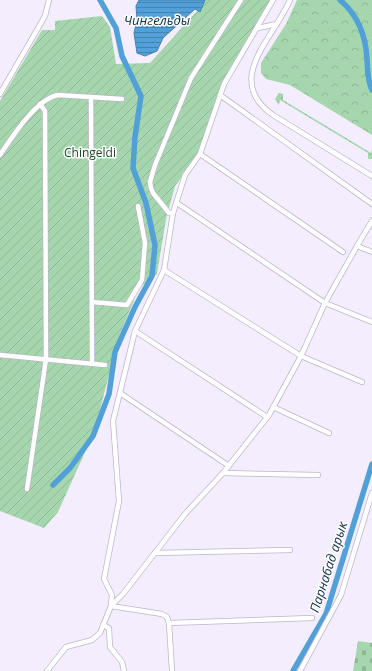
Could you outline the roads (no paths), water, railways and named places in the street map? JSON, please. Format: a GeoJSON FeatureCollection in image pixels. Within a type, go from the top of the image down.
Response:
{"type":"FeatureCollection","features":[{"type":"Feature","properties":{"kind":"street"},"geometry":{"type":"LineString","coordinates":[[0,94],[45,16],[49,0]]}},
{"type":"Feature","properties":{"kind":"street"},"geometry":{"type":"LineString","coordinates":[[173,213],[169,213],[153,193],[150,182],[154,165],[191,78],[241,0]]}},
{"type":"Feature","properties":{"kind":"street"},"geometry":{"type":"LineString","coordinates":[[47,671],[66,647],[96,637],[103,625],[110,606],[112,592],[104,579],[119,501],[112,421],[135,331],[164,270],[173,213],[186,175],[200,154],[224,84],[274,0]]}},
{"type":"Feature","properties":{"kind":"street"},"geometry":{"type":"LineString","coordinates":[[290,0],[254,62],[251,75],[254,96],[265,110],[372,176]]}},
{"type":"Feature","properties":{"kind":"street"},"geometry":{"type":"LineString","coordinates":[[258,28],[277,24]]}},
{"type":"Feature","properties":{"kind":"street"},"geometry":{"type":"LineString","coordinates":[[0,155],[14,134],[40,104],[50,97],[58,95],[122,99]]}},
{"type":"Feature","properties":{"kind":"street"},"geometry":{"type":"LineString","coordinates":[[220,95],[372,204]]}},
{"type":"Feature","properties":{"kind":"street"},"geometry":{"type":"LineString","coordinates":[[91,97],[92,364]]}},
{"type":"Feature","properties":{"kind":"street"},"geometry":{"type":"LineString","coordinates":[[27,489],[46,359],[45,111],[40,104]]}},
{"type":"Feature","properties":{"kind":"street"},"geometry":{"type":"LineString","coordinates":[[91,152],[115,152]]}},
{"type":"Feature","properties":{"kind":"street"},"geometry":{"type":"LineString","coordinates":[[200,154],[343,252]]}},
{"type":"Feature","properties":{"kind":"street"},"geometry":{"type":"LineString","coordinates":[[177,203],[325,303],[372,322]]}},
{"type":"Feature","properties":{"kind":"street"},"geometry":{"type":"LineString","coordinates":[[92,302],[128,305],[142,280],[144,243],[138,206]]}},
{"type":"Feature","properties":{"kind":"street"},"geometry":{"type":"LineString","coordinates":[[110,606],[124,594],[185,514],[229,466],[267,417],[301,356],[325,303],[372,221]]}},
{"type":"Feature","properties":{"kind":"street"},"geometry":{"type":"LineString","coordinates":[[357,246],[372,252]]}},
{"type":"Feature","properties":{"kind":"street"},"geometry":{"type":"LineString","coordinates":[[164,270],[301,356],[362,382]]}},
{"type":"Feature","properties":{"kind":"street"},"geometry":{"type":"LineString","coordinates":[[135,331],[267,417]]}},
{"type":"Feature","properties":{"kind":"street"},"geometry":{"type":"LineString","coordinates":[[0,354],[105,365]]}},
{"type":"Feature","properties":{"kind":"street"},"geometry":{"type":"LineString","coordinates":[[120,393],[229,466]]}},
{"type":"Feature","properties":{"kind":"street"},"geometry":{"type":"LineString","coordinates":[[273,407],[329,433]]}},
{"type":"Feature","properties":{"kind":"street"},"geometry":{"type":"LineString","coordinates":[[223,473],[318,475]]}},
{"type":"Feature","properties":{"kind":"street"},"geometry":{"type":"LineString","coordinates":[[300,671],[341,596],[372,493]]}},
{"type":"Feature","properties":{"kind":"street"},"geometry":{"type":"LineString","coordinates":[[155,553],[290,550]]}},
{"type":"Feature","properties":{"kind":"street"},"geometry":{"type":"LineString","coordinates":[[110,606],[162,614],[167,617],[169,623],[172,671]]}},
{"type":"Feature","properties":{"kind":"street"},"geometry":{"type":"LineString","coordinates":[[169,623],[312,618]]}},
{"type":"Feature","properties":{"kind":"street"},"geometry":{"type":"LineString","coordinates":[[103,625],[109,628],[110,647],[122,662],[124,671]]}},
{"type":"Feature","properties":{"kind":"water","name":"Чингельды"},"geometry":{"type":"Polygon","coordinates":[[[139,0],[205,0],[200,12],[195,9],[163,38],[157,51],[145,56],[137,53],[134,33],[137,20],[136,6],[139,0]]]}},
{"type":"Feature","properties":{"kind":"waterway"},"geometry":{"type":"LineString","coordinates":[[53,485],[70,468],[93,436],[109,394],[115,352],[135,307],[152,276],[155,245],[146,203],[133,168],[135,137],[141,96],[122,56],[116,28],[100,0]]}},
{"type":"Feature","properties":{"kind":"waterway","name":"Парнабад арык"},"geometry":{"type":"LineString","coordinates":[[340,0],[347,6],[357,20],[363,35],[368,79],[372,90]]}},
{"type":"Feature","properties":{"kind":"waterway","name":"Парнабад арык"},"geometry":{"type":"LineString","coordinates":[[293,671],[326,614],[372,464]]}},
{"type":"Feature","properties":{"kind":"park label","name":"Chingeldi"},"geometry":{"type":"Point","coordinates":[90,153]}}]}
